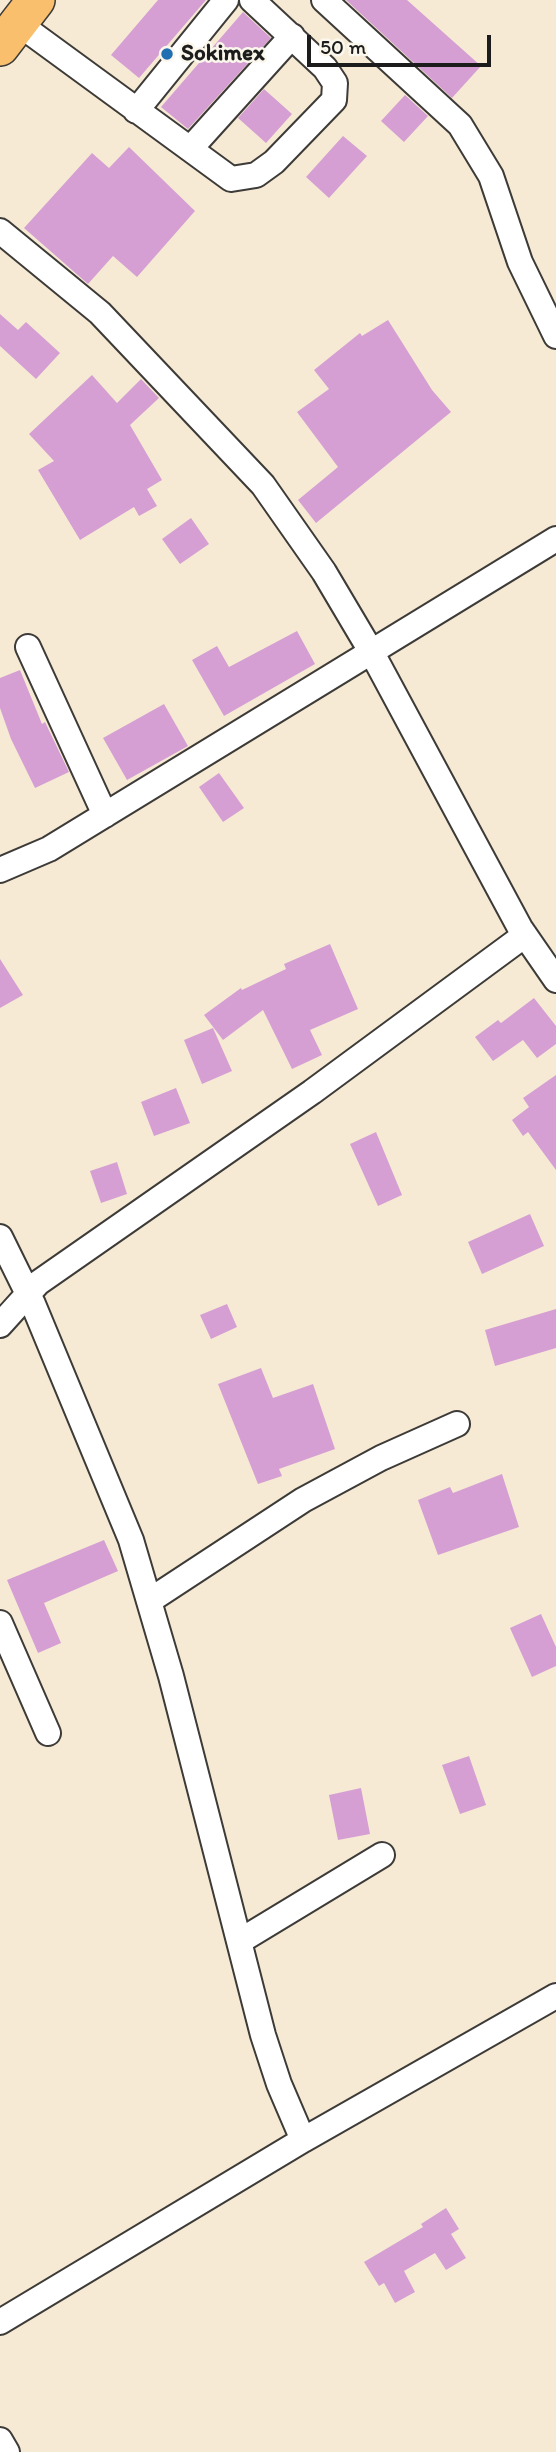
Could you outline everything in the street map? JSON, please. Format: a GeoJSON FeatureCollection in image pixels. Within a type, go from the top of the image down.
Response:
{"type":"FeatureCollection","features":[{"type":"Feature","properties":{"kind":"street"},"geometry":{"type":"LineString","coordinates":[[136,111],[226,0]]}},
{"type":"Feature","properties":{"kind":"street"},"geometry":{"type":"LineString","coordinates":[[18,24],[231,179],[256,175],[275,162],[334,100],[335,83],[330,75],[253,0]]}},
{"type":"Feature","properties":{"kind":"street"},"geometry":{"type":"LineString","coordinates":[[324,0],[460,125],[491,176],[520,262],[556,337]]}},
{"type":"Feature","properties":{"kind":"street"},"geometry":{"type":"LineString","coordinates":[[190,149],[292,36]]}},
{"type":"Feature","properties":{"kind":"street"},"geometry":{"type":"LineString","coordinates":[[0,231],[100,313],[263,485],[324,572],[372,653],[525,935],[556,980]]}},
{"type":"Feature","properties":{"kind":"street"},"geometry":{"type":"LineString","coordinates":[[0,870],[49,849],[556,539]]}},
{"type":"Feature","properties":{"kind":"street"},"geometry":{"type":"LineString","coordinates":[[28,647],[105,815]]}},
{"type":"Feature","properties":{"kind":"street"},"geometry":{"type":"LineString","coordinates":[[0,1325],[38,1283],[312,1092],[525,935]]}},
{"type":"Feature","properties":{"kind":"street"},"geometry":{"type":"LineString","coordinates":[[0,1237],[28,1294],[131,1540],[279,2084],[303,2140]]}},
{"type":"Feature","properties":{"kind":"street"},"geometry":{"type":"LineString","coordinates":[[149,1601],[303,1500],[381,1458],[457,1424]]}},
{"type":"Feature","properties":{"kind":"street"},"geometry":{"type":"LineString","coordinates":[[0,1623],[48,1733]]}},
{"type":"Feature","properties":{"kind":"street"},"geometry":{"type":"LineString","coordinates":[[240,1941],[382,1855]]}},
{"type":"Feature","properties":{"kind":"street"},"geometry":{"type":"LineString","coordinates":[[0,2322],[303,2140],[556,1996]]}},
{"type":"Feature","properties":{"kind":"street"},"geometry":{"type":"LineString","coordinates":[[0,2440],[7,2452]]}},
{"type":"Feature","properties":{"kind":"building"},"geometry":{"type":"Polygon","coordinates":[[[158,0],[206,0],[139,78],[111,55],[158,0]]]}},
{"type":"Feature","properties":{"kind":"building"},"geometry":{"type":"Polygon","coordinates":[[[346,0],[407,0],[481,66],[452,98],[346,0]]]}},
{"type":"Feature","properties":{"kind":"building"},"geometry":{"type":"Polygon","coordinates":[[[243,12],[271,38],[188,129],[161,107],[243,12]]]}},
{"type":"Feature","properties":{"kind":"building"},"geometry":{"type":"Polygon","coordinates":[[[264,89],[292,114],[266,143],[238,118],[264,89]]]}},
{"type":"Feature","properties":{"kind":"building"},"geometry":{"type":"Polygon","coordinates":[[[405,95],[428,116],[404,142],[381,121],[405,95]]]}},
{"type":"Feature","properties":{"kind":"building"},"geometry":{"type":"Polygon","coordinates":[[[343,136],[367,156],[329,198],[306,177],[343,136]]]}},
{"type":"Feature","properties":{"kind":"building"},"geometry":{"type":"Polygon","coordinates":[[[129,147],[195,211],[137,277],[113,256],[88,284],[24,228],[92,153],[109,168],[129,147]]]}},
{"type":"Feature","properties":{"kind":"building"},"geometry":{"type":"Polygon","coordinates":[[[0,314],[18,330],[26,322],[60,353],[36,379],[0,346],[0,314]]]}},
{"type":"Feature","properties":{"kind":"building"},"geometry":{"type":"Polygon","coordinates":[[[388,320],[432,390],[451,412],[316,523],[298,500],[338,467],[297,412],[329,389],[314,370],[360,333],[362,336],[388,320]]]}},
{"type":"Feature","properties":{"kind":"building"},"geometry":{"type":"Polygon","coordinates":[[[92,375],[117,403],[141,379],[159,398],[130,425],[162,480],[147,489],[157,506],[139,516],[134,507],[80,540],[38,470],[54,461],[29,434],[92,375]]]}},
{"type":"Feature","properties":{"kind":"building"},"geometry":{"type":"Polygon","coordinates":[[[191,518],[209,544],[180,564],[162,539],[191,518]]]}},
{"type":"Feature","properties":{"kind":"building"},"geometry":{"type":"Polygon","coordinates":[[[297,631],[315,664],[224,716],[192,660],[217,646],[229,667],[297,631]]]}},
{"type":"Feature","properties":{"kind":"building"},"geometry":{"type":"Polygon","coordinates":[[[20,670],[42,724],[45,722],[69,772],[35,788],[11,739],[0,708],[0,678],[20,670]]]}},
{"type":"Feature","properties":{"kind":"building"},"geometry":{"type":"Polygon","coordinates":[[[164,704],[188,746],[127,780],[103,738],[164,704]]]}},
{"type":"Feature","properties":{"kind":"building"},"geometry":{"type":"Polygon","coordinates":[[[219,773],[244,808],[223,822],[199,787],[219,773]]]}},
{"type":"Feature","properties":{"kind":"building"},"geometry":{"type":"Polygon","coordinates":[[[330,944],[358,1009],[310,1030],[322,1055],[292,1069],[263,1010],[223,1040],[204,1015],[241,988],[242,990],[286,969],[284,964],[330,944]]]}},
{"type":"Feature","properties":{"kind":"building"},"geometry":{"type":"Polygon","coordinates":[[[0,959],[23,995],[0,1008],[0,959]]]}},
{"type":"Feature","properties":{"kind":"building"},"geometry":{"type":"Polygon","coordinates":[[[534,998],[556,1026],[556,1044],[537,1058],[523,1040],[493,1061],[475,1037],[498,1020],[501,1023],[534,998]]]}},
{"type":"Feature","properties":{"kind":"building"},"geometry":{"type":"Polygon","coordinates":[[[213,1028],[232,1071],[202,1084],[184,1040],[213,1028]]]}},
{"type":"Feature","properties":{"kind":"building"},"geometry":{"type":"Polygon","coordinates":[[[556,1075],[556,1170],[528,1132],[523,1136],[512,1120],[529,1107],[523,1098],[556,1075]]]}},
{"type":"Feature","properties":{"kind":"building"},"geometry":{"type":"Polygon","coordinates":[[[176,1088],[190,1123],[154,1136],[141,1102],[176,1088]]]}},
{"type":"Feature","properties":{"kind":"building"},"geometry":{"type":"Polygon","coordinates":[[[376,1132],[402,1195],[378,1206],[350,1144],[376,1132]]]}},
{"type":"Feature","properties":{"kind":"building"},"geometry":{"type":"Polygon","coordinates":[[[117,1162],[127,1194],[101,1203],[90,1171],[117,1162]]]}},
{"type":"Feature","properties":{"kind":"building"},"geometry":{"type":"Polygon","coordinates":[[[530,1214],[544,1246],[482,1274],[468,1242],[530,1214]]]}},
{"type":"Feature","properties":{"kind":"building"},"geometry":{"type":"Polygon","coordinates":[[[227,1304],[237,1327],[211,1339],[200,1315],[227,1304]]]}},
{"type":"Feature","properties":{"kind":"building"},"geometry":{"type":"Polygon","coordinates":[[[556,1309],[556,1348],[495,1366],[485,1330],[556,1309]]]}},
{"type":"Feature","properties":{"kind":"building"},"geometry":{"type":"Polygon","coordinates":[[[261,1368],[273,1398],[313,1384],[335,1449],[279,1469],[282,1476],[258,1484],[218,1384],[261,1368]]]}},
{"type":"Feature","properties":{"kind":"building"},"geometry":{"type":"Polygon","coordinates":[[[502,1474],[519,1527],[438,1555],[418,1500],[450,1487],[453,1493],[502,1474]]]}},
{"type":"Feature","properties":{"kind":"building"},"geometry":{"type":"Polygon","coordinates":[[[104,1540],[118,1571],[44,1603],[61,1643],[38,1653],[7,1580],[104,1540]]]}},
{"type":"Feature","properties":{"kind":"building"},"geometry":{"type":"Polygon","coordinates":[[[541,1614],[556,1647],[556,1666],[532,1677],[510,1628],[541,1614]]]}},
{"type":"Feature","properties":{"kind":"building"},"geometry":{"type":"Polygon","coordinates":[[[469,1756],[486,1805],[460,1814],[442,1765],[469,1756]]]}},
{"type":"Feature","properties":{"kind":"building"},"geometry":{"type":"Polygon","coordinates":[[[361,1788],[370,1834],[338,1840],[329,1795],[361,1788]]]}},
{"type":"Feature","properties":{"kind":"building"},"geometry":{"type":"Polygon","coordinates":[[[446,2208],[459,2229],[451,2234],[466,2258],[446,2270],[435,2253],[404,2271],[415,2292],[395,2303],[384,2283],[379,2286],[364,2262],[423,2227],[421,2224],[446,2208]]]}},
{"type":"Feature","properties":{"kind":"place","name":"Sokimex"},"geometry":{"type":"Point","coordinates":[167,54]}}]}
